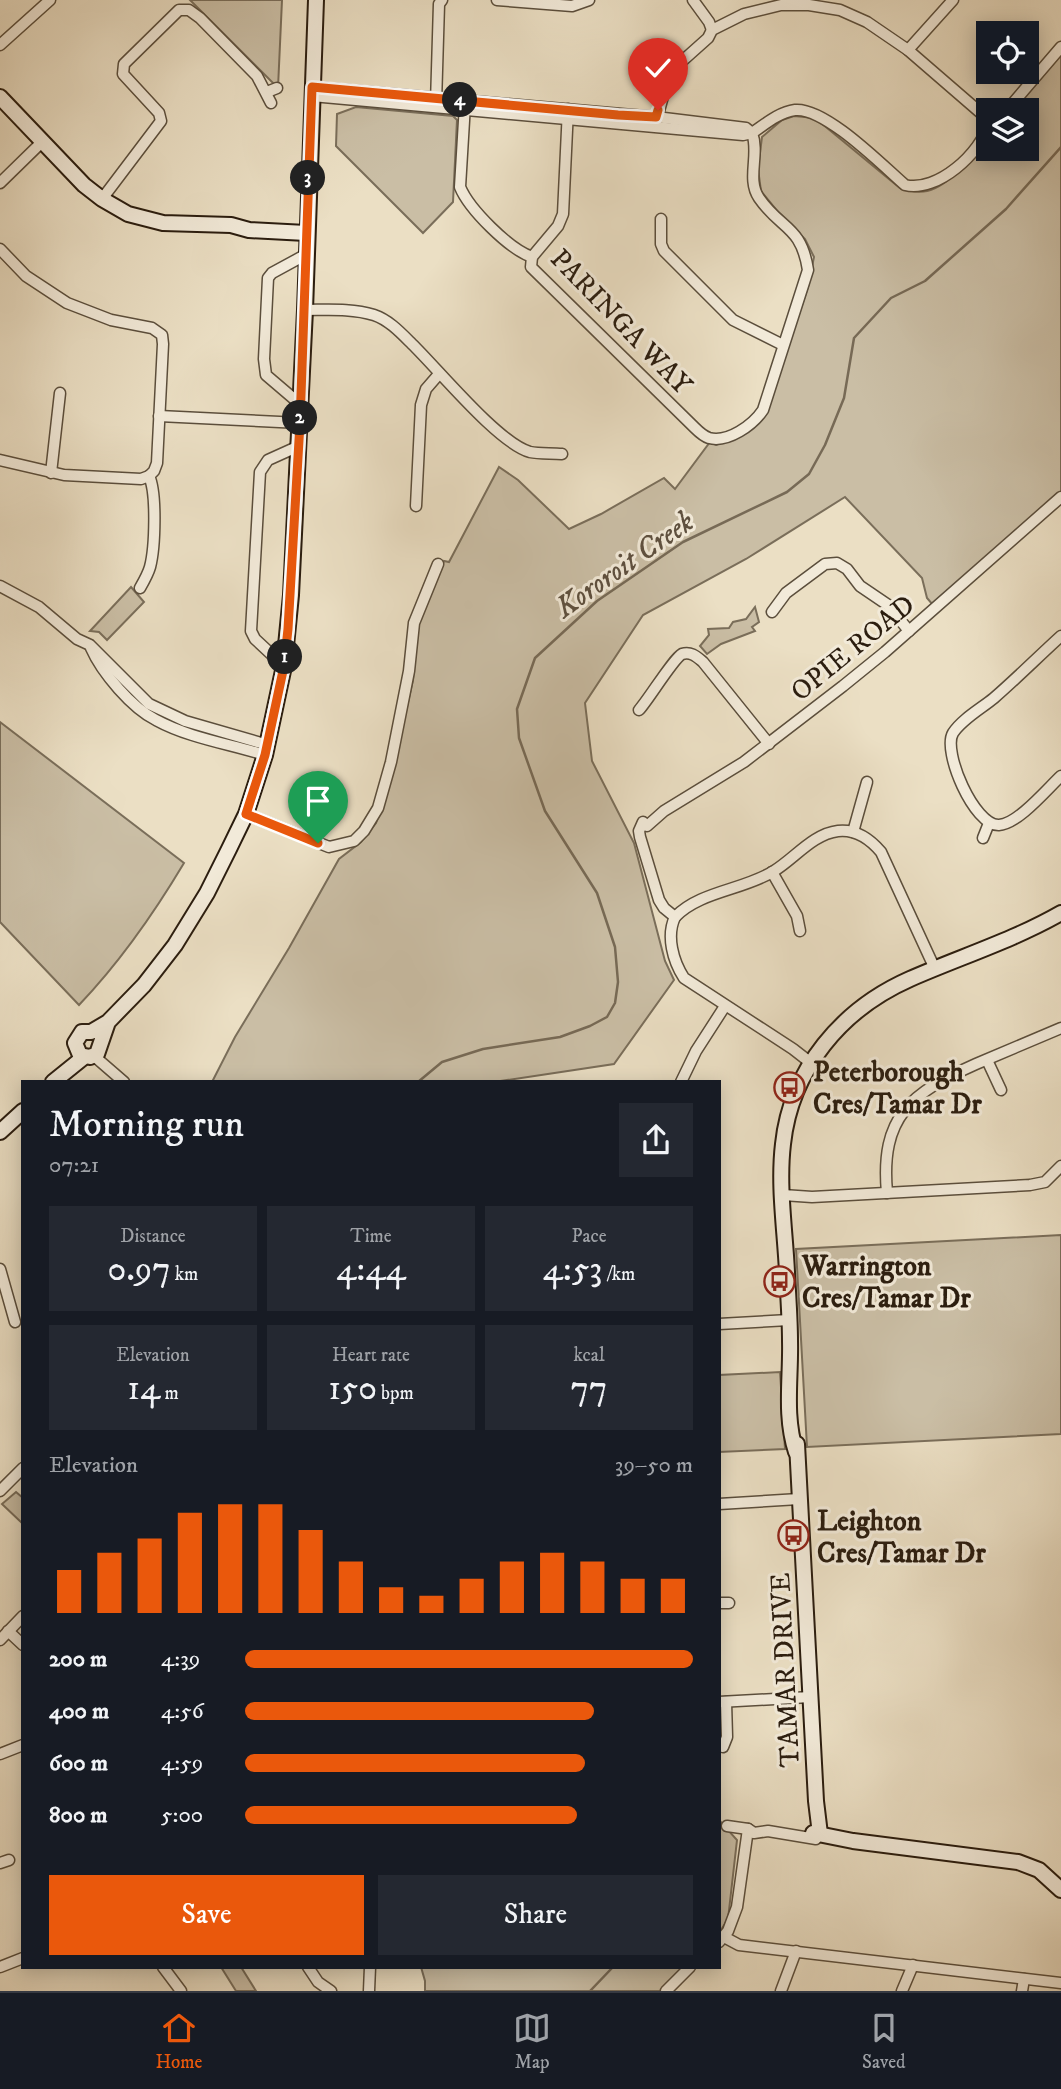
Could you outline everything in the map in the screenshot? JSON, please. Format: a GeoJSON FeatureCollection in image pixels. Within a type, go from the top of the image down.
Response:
{"type":"FeatureCollection","features":[{"type":"Feature","properties":{"kind":"street"},"geometry":{"type":"LineString","coordinates":[[0,45],[50,0]]}},
{"type":"Feature","properties":{"kind":"street"},"geometry":{"type":"LineString","coordinates":[[55,1080],[91,1047],[174,945],[207,893],[246,814],[267,750],[284,666],[299,446],[316,0]]}},
{"type":"Feature","properties":{"kind":"street"},"geometry":{"type":"LineString","coordinates":[[436,103],[439,4],[442,0]]}},
{"type":"Feature","properties":{"kind":"street"},"geometry":{"type":"LineString","coordinates":[[497,0],[572,6],[589,0]]}},
{"type":"Feature","properties":{"kind":"street"},"geometry":{"type":"LineString","coordinates":[[693,0],[712,30]]}},
{"type":"Feature","properties":{"kind":"street"},"geometry":{"type":"LineString","coordinates":[[908,50],[953,0]]}},
{"type":"Feature","properties":{"kind":"street"},"geometry":{"type":"LineString","coordinates":[[656,122],[665,89],[680,63],[708,38],[712,30],[744,13],[781,5],[809,5],[840,10],[867,22],[908,50],[976,109]]}},
{"type":"Feature","properties":{"kind":"street"},"geometry":{"type":"LineString","coordinates":[[102,200],[161,121],[159,113],[124,76],[124,64],[178,10],[189,10],[200,18],[272,90],[271,103]]}},
{"type":"Feature","properties":{"kind":"street"},"geometry":{"type":"LineString","coordinates":[[1017,98],[1061,47]]}},
{"type":"Feature","properties":{"kind":"street"},"geometry":{"type":"LineString","coordinates":[[312,91],[568,115],[746,128],[752,133],[755,152],[754,187],[760,198],[799,238],[805,252],[808,270],[783,345],[733,320],[664,251],[661,244],[662,219]]}},
{"type":"Feature","properties":{"kind":"street"},"geometry":{"type":"LineString","coordinates":[[1,100],[84,185],[102,200],[128,214],[147,220],[231,225],[250,230],[306,228]]}},
{"type":"Feature","properties":{"kind":"street"},"geometry":{"type":"LineString","coordinates":[[464,105],[460,187],[466,200],[509,243],[531,257]]}},
{"type":"Feature","properties":{"kind":"street"},"geometry":{"type":"LineString","coordinates":[[752,133],[782,113],[809,111],[826,118],[905,185],[914,187],[924,187],[961,165],[976,147]]}},
{"type":"Feature","properties":{"kind":"street","name":"PARINGA WAY"},"geometry":{"type":"LineString","coordinates":[[568,115],[563,214],[558,226],[531,257],[531,267],[706,438],[718,439],[745,428],[756,420],[763,410],[783,345]]}},
{"type":"Feature","properties":{"kind":"street"},"geometry":{"type":"LineString","coordinates":[[0,183],[42,142]]}},
{"type":"Feature","properties":{"kind":"street"},"geometry":{"type":"LineString","coordinates":[[0,249],[26,276],[67,303],[111,320],[148,327],[159,332],[163,344],[156,465],[149,476],[137,479],[51,473],[0,460]]}},
{"type":"Feature","properties":{"kind":"street"},"geometry":{"type":"LineString","coordinates":[[300,404],[266,375],[264,359],[268,278],[272,273],[305,255]]}},
{"type":"Feature","properties":{"kind":"street"},"geometry":{"type":"LineString","coordinates":[[305,310],[345,311],[374,315],[384,320],[517,446],[530,452],[562,454]]}},
{"type":"Feature","properties":{"kind":"street"},"geometry":{"type":"LineString","coordinates":[[416,506],[421,405],[426,390],[439,374]]}},
{"type":"Feature","properties":{"kind":"street"},"geometry":{"type":"LineString","coordinates":[[51,473],[60,393]]}},
{"type":"Feature","properties":{"kind":"street"},"geometry":{"type":"LineString","coordinates":[[159,416],[300,423]]}},
{"type":"Feature","properties":{"kind":"street"},"geometry":{"type":"LineString","coordinates":[[284,666],[258,642],[252,632],[260,472],[268,460],[299,446]]}},
{"type":"Feature","properties":{"kind":"street"},"geometry":{"type":"LineString","coordinates":[[141,588],[152,559],[155,492],[149,476]]}},
{"type":"Feature","properties":{"kind":"street","name":"OPIE ROAD"},"geometry":{"type":"LineString","coordinates":[[676,917],[661,905],[648,857],[645,824],[721,778],[769,744],[909,631],[1060,499]]}},
{"type":"Feature","properties":{"kind":"street"},"geometry":{"type":"LineString","coordinates":[[772,612],[786,593],[825,564],[838,563],[847,569],[860,586],[888,605],[909,631]]}},
{"type":"Feature","properties":{"kind":"street"},"geometry":{"type":"LineString","coordinates":[[246,814],[333,848],[354,841],[364,831],[378,808],[391,762],[409,671],[414,623],[438,564]]}},
{"type":"Feature","properties":{"kind":"street"},"geometry":{"type":"LineString","coordinates":[[0,586],[40,607],[77,639],[90,645],[105,673],[155,720],[183,730],[267,750]]}},
{"type":"Feature","properties":{"kind":"street"},"geometry":{"type":"LineString","coordinates":[[1061,636],[997,696],[956,729],[951,738],[952,757],[974,808],[980,817],[989,823],[998,825],[1011,821],[1061,776]]}},
{"type":"Feature","properties":{"kind":"street"},"geometry":{"type":"LineString","coordinates":[[639,710],[674,662],[683,654],[691,654],[703,662],[769,744]]}},
{"type":"Feature","properties":{"kind":"street"},"geometry":{"type":"LineString","coordinates":[[853,832],[867,782]]}},
{"type":"Feature","properties":{"kind":"street"},"geometry":{"type":"LineString","coordinates":[[983,838],[989,823]]}},
{"type":"Feature","properties":{"kind":"street"},"geometry":{"type":"LineString","coordinates":[[812,1061],[690,983],[680,972],[671,940],[671,928],[676,917],[692,904],[772,872],[821,836],[837,831],[853,832],[870,840],[881,852],[932,970]]}},
{"type":"Feature","properties":{"kind":"street"},"geometry":{"type":"LineString","coordinates":[[772,872],[797,916],[800,930]]}},
{"type":"Feature","properties":{"kind":"street","name":"TAMAR DRIVE"},"geometry":{"type":"LineString","coordinates":[[816,1835],[796,1424],[791,1394],[782,1162],[784,1133],[795,1096],[812,1061],[831,1035],[861,1008],[883,993],[1061,913]]}},
{"type":"Feature","properties":{"kind":"street"},"geometry":{"type":"LineString","coordinates":[[682,1080],[696,1051],[725,1006]]}},
{"type":"Feature","properties":{"kind":"street"},"geometry":{"type":"LineString","coordinates":[[887,1193],[888,1145],[901,1115],[910,1103],[930,1086],[1061,1028]]}},
{"type":"Feature","properties":{"kind":"street"},"geometry":{"type":"LineString","coordinates":[[91,1047],[122,1080]]}},
{"type":"Feature","properties":{"kind":"street"},"geometry":{"type":"LineString","coordinates":[[987,1060],[1001,1090]]}},
{"type":"Feature","properties":{"kind":"street"},"geometry":{"type":"LineString","coordinates":[[0,1132],[21,1117]]}},
{"type":"Feature","properties":{"kind":"street"},"geometry":{"type":"LineString","coordinates":[[783,1199],[1039,1184],[1051,1178],[1061,1166]]}},
{"type":"Feature","properties":{"kind":"street"},"geometry":{"type":"LineString","coordinates":[[0,1269],[15,1322]]}},
{"type":"Feature","properties":{"kind":"street"},"geometry":{"type":"LineString","coordinates":[[721,1324],[789,1320]]}},
{"type":"Feature","properties":{"kind":"street"},"geometry":{"type":"LineString","coordinates":[[0,1491],[21,1470]]}},
{"type":"Feature","properties":{"kind":"street"},"geometry":{"type":"LineString","coordinates":[[721,1504],[799,1499]]}},
{"type":"Feature","properties":{"kind":"street"},"geometry":{"type":"LineString","coordinates":[[0,1640],[21,1618]]}},
{"type":"Feature","properties":{"kind":"street"},"geometry":{"type":"LineString","coordinates":[[8,1631],[21,1643]]}},
{"type":"Feature","properties":{"kind":"street"},"geometry":{"type":"LineString","coordinates":[[723,1747],[727,1737],[723,1702],[810,1697]]}},
{"type":"Feature","properties":{"kind":"street"},"geometry":{"type":"LineString","coordinates":[[0,1754],[21,1746]]}},
{"type":"Feature","properties":{"kind":"street"},"geometry":{"type":"LineString","coordinates":[[727,1826],[746,1829],[755,1826],[768,1831],[816,1835],[1026,1864],[1039,1870],[1061,1890]]}},
{"type":"Feature","properties":{"kind":"street"},"geometry":{"type":"LineString","coordinates":[[746,1829],[737,1907],[724,1937],[744,1944],[1061,1983]]}},
{"type":"Feature","properties":{"kind":"street"},"geometry":{"type":"LineString","coordinates":[[781,1991],[789,1970],[792,1950]]}},
{"type":"Feature","properties":{"kind":"street"},"geometry":{"type":"LineString","coordinates":[[0,1967],[21,1959]]}},
{"type":"Feature","properties":{"kind":"street"},"geometry":{"type":"LineString","coordinates":[[903,1988],[908,1964]]}},
{"type":"Feature","properties":{"kind":"street"},"geometry":{"type":"LineString","coordinates":[[164,1969],[181,1991]]}},
{"type":"Feature","properties":{"kind":"street"},"geometry":{"type":"LineString","coordinates":[[309,1969],[318,1982],[331,1991]]}},
{"type":"Feature","properties":{"kind":"street"},"geometry":{"type":"LineString","coordinates":[[369,1991],[370,1969]]}},
{"type":"Feature","properties":{"kind":"street"},"geometry":{"type":"LineString","coordinates":[[666,1991],[688,1969]]}},
{"type":"Feature","properties":{"kind":"street"},"geometry":{"type":"LineString","coordinates":[[1022,1991],[1024,1979]]}},
{"type":"Feature","properties":{"kind":"shaded area"},"geometry":{"type":"Polygon","coordinates":[[[190,0],[282,0],[278,88],[190,0]]]}},
{"type":"Feature","properties":{"kind":"shaded area"},"geometry":{"type":"Polygon","coordinates":[[[1061,54],[1061,493],[933,605],[927,598],[922,578],[845,497],[746,559],[643,615],[585,703],[592,761],[634,843],[665,961],[674,980],[614,1064],[507,1080],[213,1080],[235,1037],[339,859],[361,842],[376,823],[390,782],[413,680],[418,618],[444,561],[449,562],[499,467],[518,480],[569,529],[664,478],[675,489],[710,442],[716,445],[736,437],[749,430],[765,415],[808,287],[814,257],[805,239],[761,191],[758,169],[762,137],[782,120],[794,116],[815,118],[900,188],[920,192],[944,183],[976,151],[976,161],[1039,161],[1039,98],[1021,98],[1034,84],[1039,84],[1039,78],[1061,54]]]}},
{"type":"Feature","properties":{"kind":"shaded area"},"geometry":{"type":"Polygon","coordinates":[[[356,107],[453,116],[457,120],[453,202],[423,233],[336,146],[337,114],[356,107]]]}},
{"type":"Feature","properties":{"kind":"shaded area"},"geometry":{"type":"Polygon","coordinates":[[[131,587],[144,602],[107,640],[99,632],[90,631],[131,587]]]}},
{"type":"Feature","properties":{"kind":"shaded area"},"geometry":{"type":"Polygon","coordinates":[[[755,607],[759,622],[752,627],[755,631],[721,644],[707,654],[700,646],[709,635],[708,629],[729,628],[733,622],[746,619],[755,607]]]}},
{"type":"Feature","properties":{"kind":"shaded area"},"geometry":{"type":"Polygon","coordinates":[[[0,722],[184,863],[136,937],[79,1005],[0,922],[0,722]]]}},
{"type":"Feature","properties":{"kind":"shaded area"},"geometry":{"type":"Polygon","coordinates":[[[1061,1235],[1061,1434],[807,1447],[796,1249],[1061,1235]]]}},
{"type":"Feature","properties":{"kind":"shaded area"},"geometry":{"type":"Polygon","coordinates":[[[780,1372],[785,1449],[721,1452],[721,1375],[780,1372]]]}},
{"type":"Feature","properties":{"kind":"shaded area"},"geometry":{"type":"Polygon","coordinates":[[[16,1492],[21,1496],[21,1522],[2,1504],[16,1492]]]}},
{"type":"Feature","properties":{"kind":"shaded area"},"geometry":{"type":"Polygon","coordinates":[[[721,1822],[737,1840],[728,1919],[721,1930],[721,1822]]]}},
{"type":"Feature","properties":{"kind":"shaded area"},"geometry":{"type":"Polygon","coordinates":[[[222,1969],[242,1969],[256,1991],[236,1991],[222,1969]]]}},
{"type":"Feature","properties":{"kind":"shaded area"},"geometry":{"type":"Polygon","coordinates":[[[422,1969],[683,1969],[663,1991],[425,1991],[422,1969]]]}},
{"type":"Feature","properties":{"kind":"waterway","name":"Kororoit Creek"},"geometry":{"type":"LineString","coordinates":[[420,1080],[442,1062],[483,1049],[560,1037],[590,1026],[607,1017],[615,1003],[618,982],[615,947],[597,893],[545,811],[519,738],[517,709],[535,658],[597,601],[683,542],[787,492],[809,474],[825,445],[844,398],[854,338],[891,298],[925,281],[1006,209],[1061,147]]}},
{"type":"Feature","properties":{"kind":"waterway","name":"Kororoit Creek"},"geometry":{"type":"LineString","coordinates":[[590,1991],[611,1969]]}},
{"type":"Feature","properties":{"kind":"place","name":"Peterborough Cres/Tamar Dr"},"geometry":{"type":"Point","coordinates":[790,1087]}},
{"type":"Feature","properties":{"kind":"place","name":"Warrington Cres/Tamar Dr"},"geometry":{"type":"Point","coordinates":[779,1281]}},
{"type":"Feature","properties":{"kind":"place","name":"Leighton Cres/Tamar Dr"},"geometry":{"type":"Point","coordinates":[794,1536]}},
{"type":"Feature","properties":{"kind":"route"},"geometry":{"type":"LineString","coordinates":[[318,843],[246,814],[265,755],[284,666],[288,629],[300,423],[312,87],[618,115],[656,117],[658,110]]}}]}
